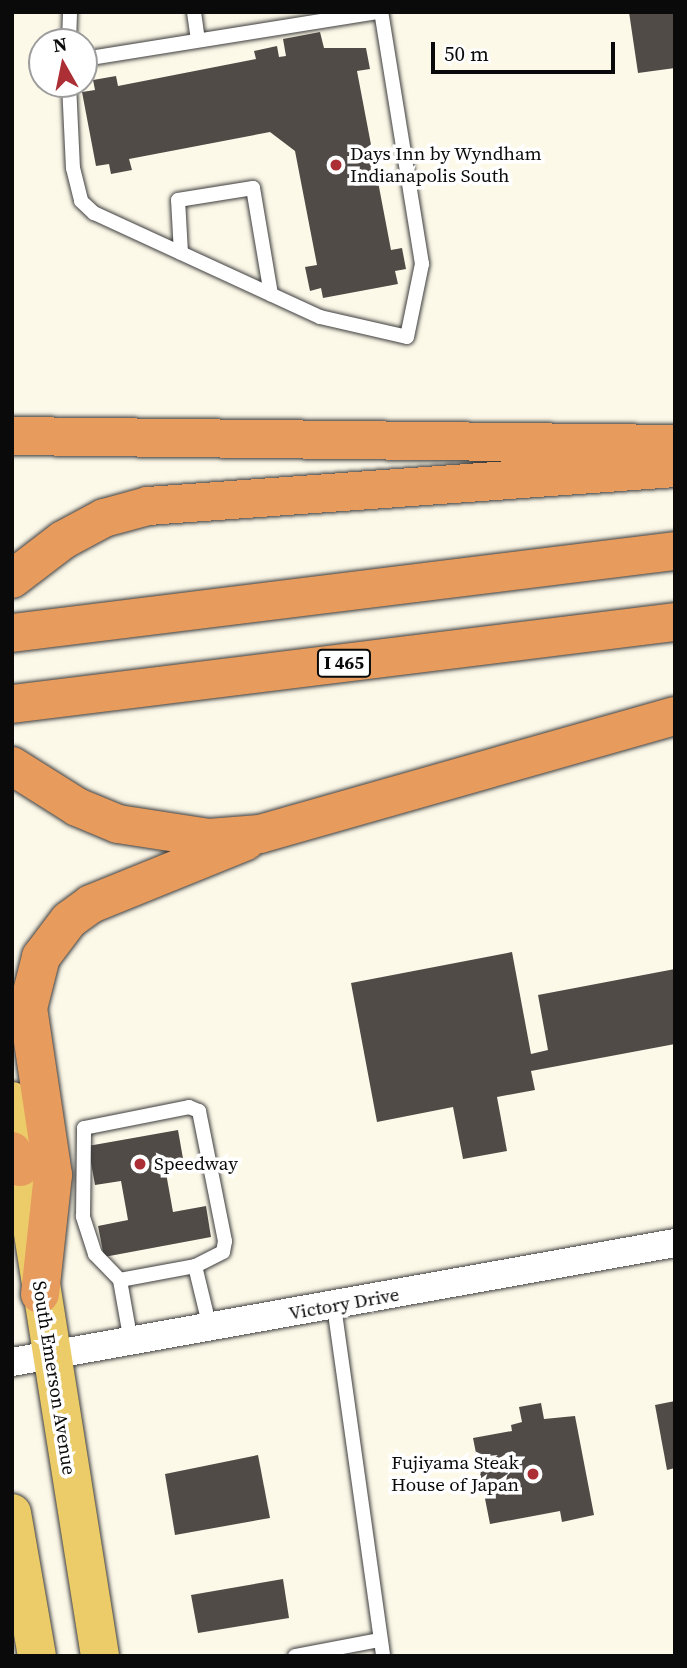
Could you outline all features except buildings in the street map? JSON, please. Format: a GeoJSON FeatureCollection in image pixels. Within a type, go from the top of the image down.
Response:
{"type":"FeatureCollection","features":[{"type":"Feature","properties":{"kind":"highway"},"geometry":{"type":"LineString","coordinates":[[12,436],[675,444]]}},
{"type":"Feature","properties":{"kind":"highway"},"geometry":{"type":"LineString","coordinates":[[25,568],[104,518],[200,498],[675,468]]}},
{"type":"Feature","properties":{"kind":"highway"},"geometry":{"type":"LineString","coordinates":[[12,633],[675,551]]}},
{"type":"Feature","properties":{"kind":"highway","name":"I 465"},"geometry":{"type":"LineString","coordinates":[[12,704],[675,622]]}},
{"type":"Feature","properties":{"kind":"highway"},"geometry":{"type":"LineString","coordinates":[[40,1294],[51,1189],[28,1008],[41,957],[69,920],[91,904],[260,834],[675,716]]}},
{"type":"Feature","properties":{"kind":"highway"},"geometry":{"type":"LineString","coordinates":[[16,769],[118,824],[209,838],[260,834]]}},
{"type":"Feature","properties":{"kind":"main road","name":"South Emerson Avenue"},"geometry":{"type":"LineString","coordinates":[[12,1101],[16,1159],[100,1656]]}},
{"type":"Feature","properties":{"kind":"main road"},"geometry":{"type":"LineString","coordinates":[[12,1513],[21,1618],[37,1656]]}},
{"type":"Feature","properties":{"kind":"street","name":"Victory Drive"},"geometry":{"type":"LineString","coordinates":[[12,1362],[675,1243]]}},
{"type":"Feature","properties":{"kind":"lane"},"geometry":{"type":"LineString","coordinates":[[194,12],[198,40]]}},
{"type":"Feature","properties":{"kind":"lane"},"geometry":{"type":"LineString","coordinates":[[70,98],[81,201],[181,253],[320,317],[407,337],[422,264],[379,12],[98,57]]}},
{"type":"Feature","properties":{"kind":"lane"},"geometry":{"type":"LineString","coordinates":[[181,253],[178,200],[253,188],[271,293]]}},
{"type":"Feature","properties":{"kind":"lane"},"geometry":{"type":"LineString","coordinates":[[120,1280],[195,1266],[223,1252],[225,1241],[206,1121],[190,1107],[84,1128],[83,1216],[95,1254],[120,1280],[131,1342]]}},
{"type":"Feature","properties":{"kind":"lane"},"geometry":{"type":"LineString","coordinates":[[16,1159],[83,1216]]}},
{"type":"Feature","properties":{"kind":"lane"},"geometry":{"type":"LineString","coordinates":[[195,1266],[211,1328]]}},
{"type":"Feature","properties":{"kind":"lane"},"geometry":{"type":"LineString","coordinates":[[334,1306],[383,1656]]}},
{"type":"Feature","properties":{"kind":"lane"},"geometry":{"type":"LineString","coordinates":[[295,1656],[380,1640]]}},
{"type":"Feature","properties":{"kind":"place","name":"Days Inn by Wyndham Indianapolis South"},"geometry":{"type":"Point","coordinates":[336,165]}},
{"type":"Feature","properties":{"kind":"place","name":"Speedway"},"geometry":{"type":"Point","coordinates":[140,1164]}},
{"type":"Feature","properties":{"kind":"place","name":"Fujiyama Steak House of Japan"},"geometry":{"type":"Point","coordinates":[533,1474]}}]}
